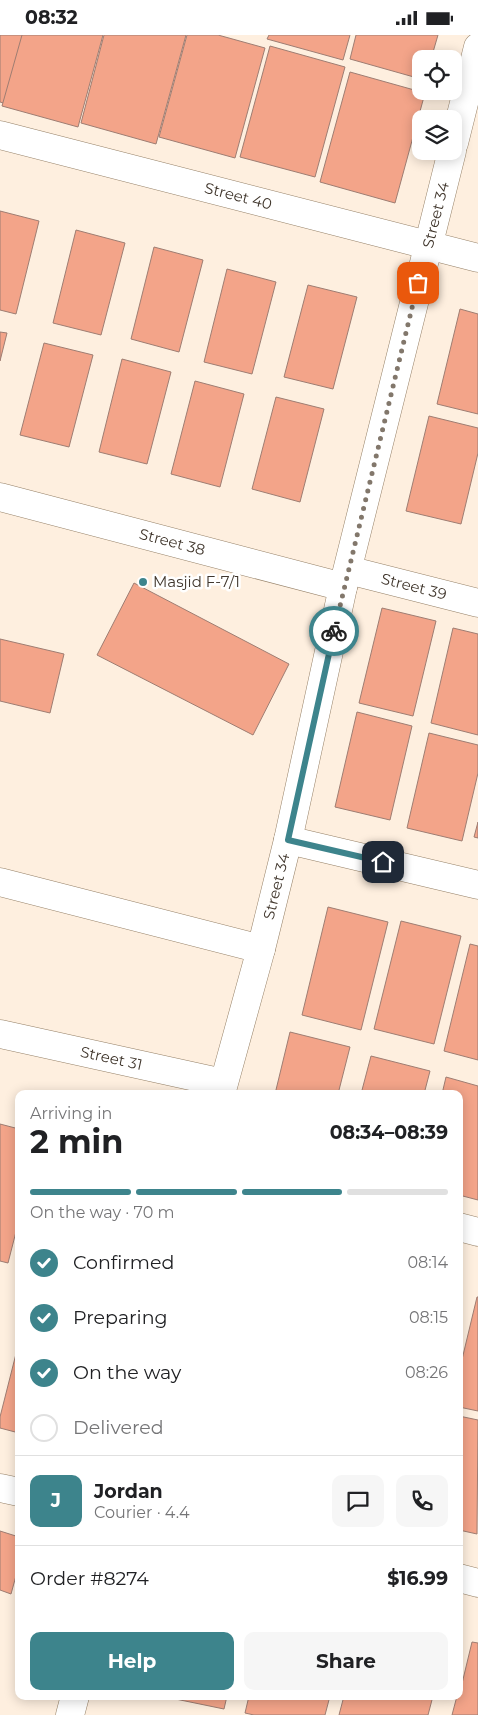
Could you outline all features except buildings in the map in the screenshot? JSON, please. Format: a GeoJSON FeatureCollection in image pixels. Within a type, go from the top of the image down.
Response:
{"type":"FeatureCollection","features":[{"type":"Feature","properties":{"kind":"street"},"geometry":{"type":"LineString","coordinates":[[462,111],[478,47]]}},
{"type":"Feature","properties":{"kind":"street","name":"Street 40"},"geometry":{"type":"LineString","coordinates":[[0,135],[478,258]]}},
{"type":"Feature","properties":{"kind":"street","name":"Street 34"},"geometry":{"type":"LineString","coordinates":[[222,1089],[261,949],[288,840],[345,579],[450,160]]}},
{"type":"Feature","properties":{"kind":"street","name":"Street 38"},"geometry":{"type":"LineString","coordinates":[[0,497],[345,579]]}},
{"type":"Feature","properties":{"kind":"street","name":"Street 39"},"geometry":{"type":"LineString","coordinates":[[345,579],[478,603]]}},
{"type":"Feature","properties":{"kind":"street"},"geometry":{"type":"LineString","coordinates":[[288,840],[478,885]]}},
{"type":"Feature","properties":{"kind":"street"},"geometry":{"type":"LineString","coordinates":[[0,882],[261,949]]}},
{"type":"Feature","properties":{"kind":"street","name":"Street 31"},"geometry":{"type":"LineString","coordinates":[[0,1034],[222,1089]]}},
{"type":"Feature","properties":{"kind":"street"},"geometry":{"type":"LineString","coordinates":[[463,1228],[478,1232]]}},
{"type":"Feature","properties":{"kind":"street"},"geometry":{"type":"LineString","coordinates":[[0,1488],[15,1491]]}},
{"type":"Feature","properties":{"kind":"street"},"geometry":{"type":"LineString","coordinates":[[463,1579],[478,1583]]}},
{"type":"Feature","properties":{"kind":"street"},"geometry":{"type":"LineString","coordinates":[[70,1715],[74,1700]]}},
{"type":"Feature","properties":{"kind":"way so far"},"geometry":{"type":"LineString","coordinates":[[334,631],[343,587],[418,283]]}},
{"type":"Feature","properties":{"kind":"place","name":"Masjid F-7/1"},"geometry":{"type":"Point","coordinates":[143,582]}},
{"type":"Feature","properties":{"kind":"route"},"geometry":{"type":"LineString","coordinates":[[334,631],[288,840],[383,862]]}}]}
